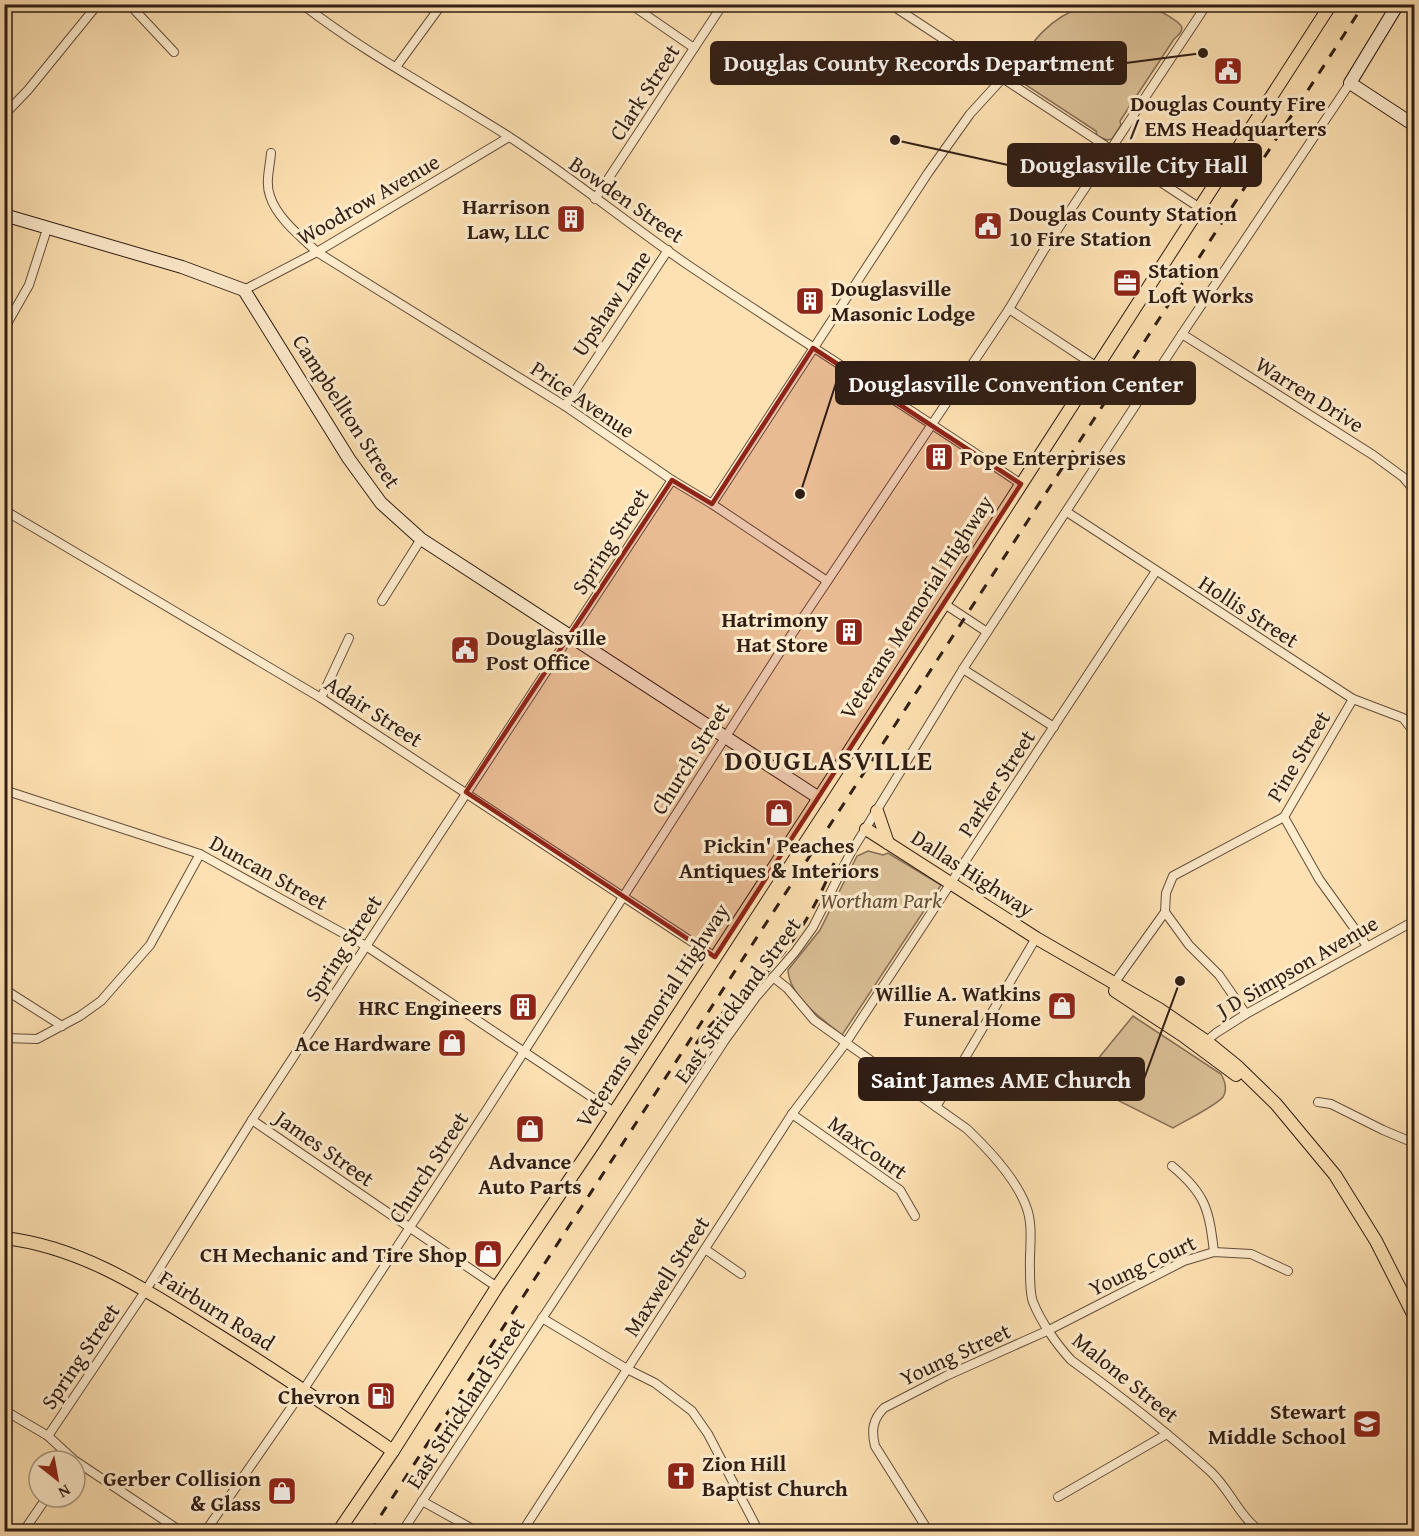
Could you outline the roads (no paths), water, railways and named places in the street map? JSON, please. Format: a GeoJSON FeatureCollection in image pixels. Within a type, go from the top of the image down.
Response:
{"type":"FeatureCollection","features":[{"type":"Feature","properties":{"kind":"main road","name":"Veterans Memorial Highway"},"geometry":{"type":"LineString","coordinates":[[338,1532],[819,798],[1331,4]]}},
{"type":"Feature","properties":{"kind":"main road"},"geometry":{"type":"LineString","coordinates":[[1398,4],[1350,84],[1414,125]]}},
{"type":"Feature","properties":{"kind":"main road"},"geometry":{"type":"LineString","coordinates":[[4,215],[182,267],[244,290]]}},
{"type":"Feature","properties":{"kind":"main road","name":"Campbellton Street"},"geometry":{"type":"LineString","coordinates":[[244,290],[349,459],[381,503],[421,539],[819,798]]}},
{"type":"Feature","properties":{"kind":"main road"},"geometry":{"type":"LineString","coordinates":[[877,811],[888,843]]}},
{"type":"Feature","properties":{"kind":"main road","name":"Dallas Highway"},"geometry":{"type":"LineString","coordinates":[[866,829],[1036,938],[1115,982],[1238,1067],[1262,1090],[1335,1175],[1376,1241],[1414,1316]]}},
{"type":"Feature","properties":{"kind":"main road","name":"Dallas Highway"},"geometry":{"type":"LineString","coordinates":[[1058,951],[1077,967],[1203,1044]]}},
{"type":"Feature","properties":{"kind":"main road","name":"Fairburn Road"},"geometry":{"type":"LineString","coordinates":[[4,1238],[35,1242],[77,1256],[146,1290],[304,1389],[393,1451]]}},
{"type":"Feature","properties":{"kind":"street"},"geometry":{"type":"LineString","coordinates":[[4,115],[28,90],[98,4]]}},
{"type":"Feature","properties":{"kind":"street"},"geometry":{"type":"LineString","coordinates":[[129,4],[174,52]]}},
{"type":"Feature","properties":{"kind":"street","name":"Bowden Street"},"geometry":{"type":"LineString","coordinates":[[302,4],[320,19],[509,137],[668,250],[1021,484]]}},
{"type":"Feature","properties":{"kind":"street"},"geometry":{"type":"LineString","coordinates":[[396,67],[442,4]]}},
{"type":"Feature","properties":{"kind":"street"},"geometry":{"type":"LineString","coordinates":[[630,4],[694,48]]}},
{"type":"Feature","properties":{"kind":"street","name":"Clark Street"},"geometry":{"type":"LineString","coordinates":[[595,199],[723,4]]}},
{"type":"Feature","properties":{"kind":"street"},"geometry":{"type":"LineString","coordinates":[[890,4],[1200,208]]}},
{"type":"Feature","properties":{"kind":"street","name":"Church Street"},"geometry":{"type":"LineString","coordinates":[[205,1532],[304,1389],[624,897],[725,736],[1009,309],[1044,250],[1207,4]]}},
{"type":"Feature","properties":{"kind":"street"},"geometry":{"type":"LineString","coordinates":[[712,504],[928,173],[970,114],[1002,79]]}},
{"type":"Feature","properties":{"kind":"street","name":"East Strickland Street"},"geometry":{"type":"LineString","coordinates":[[402,1532],[725,1040],[813,927],[850,854],[963,669],[1182,334],[1350,84]]}},
{"type":"Feature","properties":{"kind":"street","name":"Woodrow Avenue"},"geometry":{"type":"LineString","coordinates":[[244,290],[317,252],[509,137]]}},
{"type":"Feature","properties":{"kind":"street","name":"Price Avenue"},"geometry":{"type":"LineString","coordinates":[[271,153],[268,182],[270,196],[294,231],[317,252],[565,406],[672,480],[827,581]]}},
{"type":"Feature","properties":{"kind":"street"},"geometry":{"type":"LineString","coordinates":[[4,329],[29,285],[47,228]]}},
{"type":"Feature","properties":{"kind":"street","name":"Upshaw Lane"},"geometry":{"type":"LineString","coordinates":[[565,406],[668,250]]}},
{"type":"Feature","properties":{"kind":"street"},"geometry":{"type":"LineString","coordinates":[[1009,309],[1096,367]]}},
{"type":"Feature","properties":{"kind":"street","name":"Warren Drive"},"geometry":{"type":"LineString","coordinates":[[1182,334],[1373,455],[1403,477],[1414,490]]}},
{"type":"Feature","properties":{"kind":"street","name":"Spring Street"},"geometry":{"type":"LineString","coordinates":[[48,1436],[146,1290],[252,1120],[672,480]]}},
{"type":"Feature","properties":{"kind":"street","name":"Adair Street"},"geometry":{"type":"LineString","coordinates":[[4,510],[321,698],[715,957]]}},
{"type":"Feature","properties":{"kind":"street","name":"Hollis Street"},"geometry":{"type":"LineString","coordinates":[[1067,512],[1353,699],[1403,718],[1414,732]]}},
{"type":"Feature","properties":{"kind":"street"},"geometry":{"type":"LineString","coordinates":[[382,601],[421,539]]}},
{"type":"Feature","properties":{"kind":"street","name":"Parker Street"},"geometry":{"type":"LineString","coordinates":[[845,1044],[1156,571]]}},
{"type":"Feature","properties":{"kind":"street"},"geometry":{"type":"LineString","coordinates":[[943,603],[987,632]]}},
{"type":"Feature","properties":{"kind":"street"},"geometry":{"type":"LineString","coordinates":[[321,698],[349,638]]}},
{"type":"Feature","properties":{"kind":"street"},"geometry":{"type":"LineString","coordinates":[[963,669],[1054,727]]}},
{"type":"Feature","properties":{"kind":"street","name":"Pine Street"},"geometry":{"type":"LineString","coordinates":[[1165,912],[1166,893],[1173,876],[1284,817],[1353,699]]}},
{"type":"Feature","properties":{"kind":"street","name":"Duncan Street"},"geometry":{"type":"LineString","coordinates":[[4,790],[200,854],[366,946],[614,1112]]}},
{"type":"Feature","properties":{"kind":"street"},"geometry":{"type":"LineString","coordinates":[[1284,817],[1319,879],[1367,946]]}},
{"type":"Feature","properties":{"kind":"street"},"geometry":{"type":"LineString","coordinates":[[4,1029],[7,1039],[37,1039],[101,1001],[150,945],[200,854]]}},
{"type":"Feature","properties":{"kind":"street"},"geometry":{"type":"LineString","coordinates":[[1115,982],[1165,912],[1189,945],[1219,975],[1246,1014]]}},
{"type":"Feature","properties":{"kind":"street","name":"J D Simpson Avenue"},"geometry":{"type":"LineString","coordinates":[[1203,1044],[1246,1014],[1414,921]]}},
{"type":"Feature","properties":{"kind":"street"},"geometry":{"type":"LineString","coordinates":[[936,1107],[1036,938]]}},
{"type":"Feature","properties":{"kind":"street","name":"Malone Street"},"geometry":{"type":"LineString","coordinates":[[773,977],[787,988],[814,1020],[967,1129],[983,1144],[1007,1173],[1027,1206],[1031,1239],[1030,1270],[1033,1301],[1057,1346],[1071,1360],[1167,1434],[1213,1474],[1239,1511],[1261,1532]]}},
{"type":"Feature","properties":{"kind":"street"},"geometry":{"type":"LineString","coordinates":[[4,989],[62,1026]]}},
{"type":"Feature","properties":{"kind":"street","name":"Maxwell Street"},"geometry":{"type":"LineString","coordinates":[[522,1532],[792,1114],[845,1044]]}},
{"type":"Feature","properties":{"kind":"street"},"geometry":{"type":"LineString","coordinates":[[1318,1102],[1331,1104],[1383,1131],[1414,1143]]}},
{"type":"Feature","properties":{"kind":"street","name":"MaxCourt"},"geometry":{"type":"LineString","coordinates":[[792,1114],[900,1190],[915,1216]]}},
{"type":"Feature","properties":{"kind":"street","name":"James Street"},"geometry":{"type":"LineString","coordinates":[[252,1120],[497,1287]]}},
{"type":"Feature","properties":{"kind":"street"},"geometry":{"type":"LineString","coordinates":[[1172,1166],[1187,1178],[1209,1213],[1214,1252]]}},
{"type":"Feature","properties":{"kind":"street"},"geometry":{"type":"LineString","coordinates":[[705,1249],[741,1274]]}},
{"type":"Feature","properties":{"kind":"street","name":"Young Court"},"geometry":{"type":"LineString","coordinates":[[1049,1330],[1184,1261],[1214,1252],[1251,1254],[1288,1271]]}},
{"type":"Feature","properties":{"kind":"street"},"geometry":{"type":"LineString","coordinates":[[542,1318],[627,1369],[655,1383],[692,1411],[708,1434],[759,1532]]}},
{"type":"Feature","properties":{"kind":"street","name":"Young Street"},"geometry":{"type":"LineString","coordinates":[[929,1532],[875,1446],[872,1429],[878,1414],[884,1408],[945,1376],[1049,1330]]}},
{"type":"Feature","properties":{"kind":"street"},"geometry":{"type":"LineString","coordinates":[[4,1410],[48,1436],[62,1449]]}},
{"type":"Feature","properties":{"kind":"street"},"geometry":{"type":"LineString","coordinates":[[1058,1497],[1167,1434]]}},
{"type":"Feature","properties":{"kind":"street"},"geometry":{"type":"LineString","coordinates":[[87,1470],[182,1532]]}},
{"type":"Feature","properties":{"kind":"street"},"geometry":{"type":"LineString","coordinates":[[422,1501],[478,1532]]}},
{"type":"Feature","properties":{"kind":"street"},"geometry":{"type":"LineString","coordinates":[[23,1532],[39,1509]]}},
{"type":"Feature","properties":{"kind":"railway"},"geometry":{"type":"LineString","coordinates":[[370,1532],[1364,4]]}},
{"type":"Feature","properties":{"kind":"railway"},"geometry":{"type":"LineString","coordinates":[[696,1044],[717,1018],[758,981],[784,953],[815,905],[838,853]]}},
{"type":"Feature","properties":{"kind":"place","name":"Douglas County Records Department"},"geometry":{"type":"Point","coordinates":[1203,53]}},
{"type":"Feature","properties":{"kind":"place","name":"Douglas County Fire / EMS Headquarters"},"geometry":{"type":"Point","coordinates":[1228,71]}},
{"type":"Feature","properties":{"kind":"place","name":"Douglasville City Hall"},"geometry":{"type":"Point","coordinates":[895,140]}},
{"type":"Feature","properties":{"kind":"place","name":"Harrison Law, LLC"},"geometry":{"type":"Point","coordinates":[571,219]}},
{"type":"Feature","properties":{"kind":"place","name":"Douglas County Station 10 Fire Station"},"geometry":{"type":"Point","coordinates":[988,226]}},
{"type":"Feature","properties":{"kind":"place","name":"Station Loft Works"},"geometry":{"type":"Point","coordinates":[1127,283]}},
{"type":"Feature","properties":{"kind":"place","name":"Douglasville Masonic Lodge"},"geometry":{"type":"Point","coordinates":[810,301]}},
{"type":"Feature","properties":{"kind":"place","name":"Pope Enterprises"},"geometry":{"type":"Point","coordinates":[939,457]}},
{"type":"Feature","properties":{"kind":"place","name":"Douglasville Convention Center"},"geometry":{"type":"Point","coordinates":[800,494]}},
{"type":"Feature","properties":{"kind":"place","name":"Hatrimony Hat Store"},"geometry":{"type":"Point","coordinates":[849,632]}},
{"type":"Feature","properties":{"kind":"place","name":"Douglasville Post Office"},"geometry":{"type":"Point","coordinates":[465,650]}},
{"type":"Feature","properties":{"kind":"place","name":"Pickin' Peaches Antiques & Interiors"},"geometry":{"type":"Point","coordinates":[779,813]}},
{"type":"Feature","properties":{"kind":"place","name":"Saint James AME Church"},"geometry":{"type":"Point","coordinates":[1180,981]}},
{"type":"Feature","properties":{"kind":"place","name":"Willie A. Watkins Funeral Home"},"geometry":{"type":"Point","coordinates":[1062,1006]}},
{"type":"Feature","properties":{"kind":"place","name":"HRC Engineers"},"geometry":{"type":"Point","coordinates":[523,1007]}},
{"type":"Feature","properties":{"kind":"place","name":"Ace Hardware"},"geometry":{"type":"Point","coordinates":[452,1043]}},
{"type":"Feature","properties":{"kind":"place","name":"Advance Auto Parts"},"geometry":{"type":"Point","coordinates":[530,1129]}},
{"type":"Feature","properties":{"kind":"place","name":"CH Mechanic and Tire Shop"},"geometry":{"type":"Point","coordinates":[488,1254]}},
{"type":"Feature","properties":{"kind":"place","name":"Chevron"},"geometry":{"type":"Point","coordinates":[381,1396]}},
{"type":"Feature","properties":{"kind":"place","name":"Stewart Middle School"},"geometry":{"type":"Point","coordinates":[1367,1424]}},
{"type":"Feature","properties":{"kind":"place","name":"Zion Hill Baptist Church"},"geometry":{"type":"Point","coordinates":[681,1476]}},
{"type":"Feature","properties":{"kind":"place","name":"Gerber Collision & Glass"},"geometry":{"type":"Point","coordinates":[282,1491]}},
{"type":"Feature","properties":{"kind":"district","name":"DOUGLASVILLE"},"geometry":{"type":"Point","coordinates":[829,759]}},
{"type":"Feature","properties":{"kind":"park label","name":"Wortham Park"},"geometry":{"type":"Point","coordinates":[881,900]}}]}
